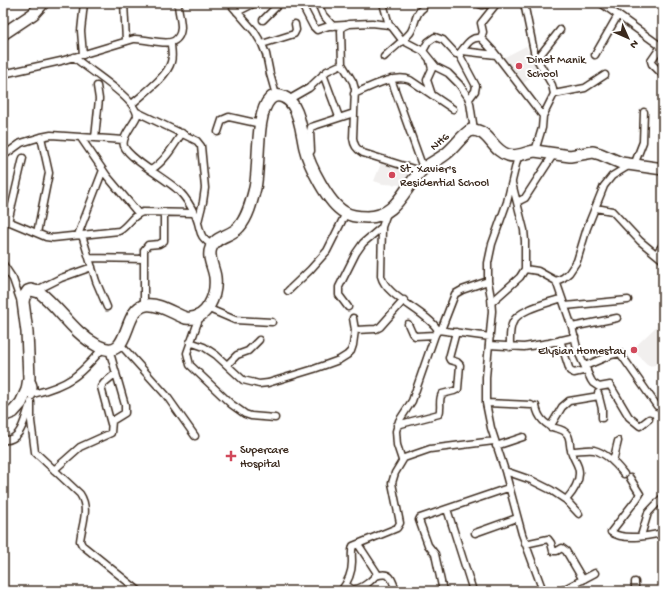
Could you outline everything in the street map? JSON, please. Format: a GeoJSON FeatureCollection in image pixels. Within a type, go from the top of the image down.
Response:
{"type":"FeatureCollection","features":[{"type":"Feature","properties":{"kind":"highway"},"geometry":{"type":"LineString","coordinates":[[3,34],[33,14],[43,3]]}},
{"type":"Feature","properties":{"kind":"highway"},"geometry":{"type":"LineString","coordinates":[[3,415],[13,412],[21,403],[27,390],[29,378],[27,332],[23,302],[26,293],[31,290],[44,296],[59,314],[90,341],[111,347],[124,339],[131,316],[136,310],[144,306],[154,305],[191,319],[204,312],[212,300],[216,284],[210,256],[212,245],[216,241],[239,228],[248,211],[256,186],[261,124],[264,109],[270,99],[276,95],[280,95],[288,100],[294,107],[307,156],[330,199],[338,208],[346,213],[358,216],[371,217],[387,212]]}},
{"type":"Feature","properties":{"kind":"highway"},"geometry":{"type":"LineString","coordinates":[[474,130],[482,132],[502,153],[507,155],[518,156],[530,151],[570,156],[593,152],[621,164],[663,169]]}},
{"type":"Feature","properties":{"kind":"highway","name":"NH6"},"geometry":{"type":"LineString","coordinates":[[387,212],[398,202],[422,170],[446,154],[466,133],[474,130]]}},
{"type":"Feature","properties":{"kind":"street"},"geometry":{"type":"LineString","coordinates":[[83,55],[81,25],[84,3]]}},
{"type":"Feature","properties":{"kind":"street"},"geometry":{"type":"LineString","coordinates":[[124,3],[126,40]]}},
{"type":"Feature","properties":{"kind":"street"},"geometry":{"type":"LineString","coordinates":[[3,74],[83,55],[126,40],[143,38],[171,43],[177,40],[180,35],[178,3]]}},
{"type":"Feature","properties":{"kind":"street"},"geometry":{"type":"LineString","coordinates":[[231,3],[254,31],[262,44],[266,54],[276,95]]}},
{"type":"Feature","properties":{"kind":"street"},"geometry":{"type":"LineString","coordinates":[[237,12],[255,3]]}},
{"type":"Feature","properties":{"kind":"street"},"geometry":{"type":"LineString","coordinates":[[263,20],[280,3]]}},
{"type":"Feature","properties":{"kind":"street"},"geometry":{"type":"LineString","coordinates":[[301,3],[315,29],[319,30],[333,26],[345,25],[389,25]]}},
{"type":"Feature","properties":{"kind":"street"},"geometry":{"type":"LineString","coordinates":[[318,3],[323,15],[333,26]]}},
{"type":"Feature","properties":{"kind":"street"},"geometry":{"type":"LineString","coordinates":[[383,3],[389,25],[402,40],[423,51],[436,67],[448,73],[464,90],[472,109],[474,130]]}},
{"type":"Feature","properties":{"kind":"street"},"geometry":{"type":"LineString","coordinates":[[476,3],[486,5],[491,3]]}},
{"type":"Feature","properties":{"kind":"street"},"geometry":{"type":"LineString","coordinates":[[481,38],[483,32],[481,23],[482,20],[496,3]]}},
{"type":"Feature","properties":{"kind":"street"},"geometry":{"type":"LineString","coordinates":[[524,3],[532,48],[552,84],[554,94],[543,116],[542,128],[535,151]]}},
{"type":"Feature","properties":{"kind":"street"},"geometry":{"type":"LineString","coordinates":[[601,3],[660,45],[660,48],[651,61],[663,76]]}},
{"type":"Feature","properties":{"kind":"street"},"geometry":{"type":"LineString","coordinates":[[384,57],[410,32],[415,23],[417,14],[422,8]]}},
{"type":"Feature","properties":{"kind":"street"},"geometry":{"type":"LineString","coordinates":[[595,56],[618,15]]}},
{"type":"Feature","properties":{"kind":"street"},"geometry":{"type":"LineString","coordinates":[[262,44],[294,34],[296,30],[295,24]]}},
{"type":"Feature","properties":{"kind":"street"},"geometry":{"type":"LineString","coordinates":[[345,25],[342,27],[341,31],[342,64],[355,85],[354,145],[358,150],[422,170]]}},
{"type":"Feature","properties":{"kind":"street"},"geometry":{"type":"LineString","coordinates":[[537,59],[560,30]]}},
{"type":"Feature","properties":{"kind":"street"},"geometry":{"type":"LineString","coordinates":[[423,51],[428,42],[435,37],[442,40],[456,54],[460,52],[496,55]]}},
{"type":"Feature","properties":{"kind":"street"},"geometry":{"type":"LineString","coordinates":[[460,52],[471,40],[476,37],[481,38],[543,116]]}},
{"type":"Feature","properties":{"kind":"street"},"geometry":{"type":"LineString","coordinates":[[132,104],[161,78],[169,68],[172,58],[171,43]]}},
{"type":"Feature","properties":{"kind":"street"},"geometry":{"type":"LineString","coordinates":[[460,52],[476,86],[475,91],[468,99]]}},
{"type":"Feature","properties":{"kind":"street"},"geometry":{"type":"LineString","coordinates":[[74,57],[113,86],[132,104],[137,112],[197,141],[201,146],[204,188],[203,202],[198,222]]}},
{"type":"Feature","properties":{"kind":"street"},"geometry":{"type":"LineString","coordinates":[[430,60],[432,69],[426,80],[432,95]]}},
{"type":"Feature","properties":{"kind":"street"},"geometry":{"type":"LineString","coordinates":[[288,100],[309,88],[331,68],[342,64]]}},
{"type":"Feature","properties":{"kind":"street"},"geometry":{"type":"LineString","coordinates":[[323,74],[339,117]]}},
{"type":"Feature","properties":{"kind":"street"},"geometry":{"type":"LineString","coordinates":[[554,94],[585,88],[605,75]]}},
{"type":"Feature","properties":{"kind":"street"},"geometry":{"type":"LineString","coordinates":[[354,94],[402,77],[406,78],[453,109]]}},
{"type":"Feature","properties":{"kind":"street"},"geometry":{"type":"LineString","coordinates":[[391,80],[422,170]]}},
{"type":"Feature","properties":{"kind":"street"},"geometry":{"type":"LineString","coordinates":[[95,138],[99,99],[97,86]]}},
{"type":"Feature","properties":{"kind":"street"},"geometry":{"type":"LineString","coordinates":[[137,112],[136,120],[124,140],[124,146],[151,170],[183,195],[198,222],[200,234],[212,245]]}},
{"type":"Feature","properties":{"kind":"street"},"geometry":{"type":"LineString","coordinates":[[556,281],[563,278],[578,261],[587,228],[604,186],[617,172],[632,165],[643,142],[644,112]]}},
{"type":"Feature","properties":{"kind":"street"},"geometry":{"type":"LineString","coordinates":[[307,156],[311,151],[310,131],[312,127],[354,113]]}},
{"type":"Feature","properties":{"kind":"street"},"geometry":{"type":"LineString","coordinates":[[218,132],[222,120],[228,117],[261,124]]}},
{"type":"Feature","properties":{"kind":"street"},"geometry":{"type":"LineString","coordinates":[[151,170],[164,159],[182,134]]}},
{"type":"Feature","properties":{"kind":"street"},"geometry":{"type":"LineString","coordinates":[[3,156],[21,143],[41,137],[60,135],[81,138],[124,140]]}},
{"type":"Feature","properties":{"kind":"street"},"geometry":{"type":"LineString","coordinates":[[37,233],[50,172],[41,137]]}},
{"type":"Feature","properties":{"kind":"street"},"geometry":{"type":"LineString","coordinates":[[81,138],[103,170],[138,213]]}},
{"type":"Feature","properties":{"kind":"street"},"geometry":{"type":"LineString","coordinates":[[517,202],[525,198],[553,155]]}},
{"type":"Feature","properties":{"kind":"street"},"geometry":{"type":"LineString","coordinates":[[518,156],[507,202],[490,249],[488,263],[488,281],[492,302],[486,377],[486,403],[495,443],[505,471],[508,488],[517,518],[543,591]]}},
{"type":"Feature","properties":{"kind":"street"},"geometry":{"type":"LineString","coordinates":[[23,158],[6,220],[52,238],[118,231],[124,228],[138,213],[149,211],[194,213]]}},
{"type":"Feature","properties":{"kind":"street"},"geometry":{"type":"LineString","coordinates":[[103,170],[80,235],[107,307]]}},
{"type":"Feature","properties":{"kind":"street"},"geometry":{"type":"LineString","coordinates":[[492,302],[520,277],[525,269],[524,235],[512,183]]}},
{"type":"Feature","properties":{"kind":"street"},"geometry":{"type":"LineString","coordinates":[[596,208],[612,211],[640,241],[663,260]]}},
{"type":"Feature","properties":{"kind":"street"},"geometry":{"type":"LineString","coordinates":[[144,306],[144,250],[146,246],[159,244],[164,241],[164,212]]}},
{"type":"Feature","properties":{"kind":"street"},"geometry":{"type":"LineString","coordinates":[[387,212],[382,227],[382,281],[432,322],[438,332]]}},
{"type":"Feature","properties":{"kind":"street"},"geometry":{"type":"LineString","coordinates":[[288,291],[327,251],[346,213]]}},
{"type":"Feature","properties":{"kind":"street"},"geometry":{"type":"LineString","coordinates":[[348,307],[340,295],[339,287],[356,253],[363,243],[382,227]]}},
{"type":"Feature","properties":{"kind":"street"},"geometry":{"type":"LineString","coordinates":[[656,254],[663,245]]}},
{"type":"Feature","properties":{"kind":"street"},"geometry":{"type":"LineString","coordinates":[[89,258],[144,259]]}},
{"type":"Feature","properties":{"kind":"street"},"geometry":{"type":"LineString","coordinates":[[3,264],[13,279],[24,310]]}},
{"type":"Feature","properties":{"kind":"street"},"geometry":{"type":"LineString","coordinates":[[36,291],[61,278],[92,267]]}},
{"type":"Feature","properties":{"kind":"street"},"geometry":{"type":"LineString","coordinates":[[525,269],[538,271],[556,281],[572,327],[578,352],[593,384],[596,386],[602,409],[602,418]]}},
{"type":"Feature","properties":{"kind":"street"},"geometry":{"type":"LineString","coordinates":[[402,460],[396,439],[397,426],[412,401],[438,332],[456,294],[488,281]]}},
{"type":"Feature","properties":{"kind":"street"},"geometry":{"type":"LineString","coordinates":[[510,347],[511,328],[515,319],[525,311],[562,298]]}},
{"type":"Feature","properties":{"kind":"street"},"geometry":{"type":"LineString","coordinates":[[355,330],[376,329],[380,327],[404,300]]}},
{"type":"Feature","properties":{"kind":"street"},"geometry":{"type":"LineString","coordinates":[[565,306],[628,300]]}},
{"type":"Feature","properties":{"kind":"street"},"geometry":{"type":"LineString","coordinates":[[272,322],[235,320],[204,312],[190,342],[187,353],[190,365],[231,404],[245,414],[251,416],[275,418]]}},
{"type":"Feature","properties":{"kind":"street"},"geometry":{"type":"LineString","coordinates":[[190,342],[204,347],[216,355],[243,380],[259,384],[339,360],[347,355],[351,351],[353,345],[355,330],[353,318]]}},
{"type":"Feature","properties":{"kind":"street"},"geometry":{"type":"LineString","coordinates":[[572,327],[617,318]]}},
{"type":"Feature","properties":{"kind":"street"},"geometry":{"type":"LineString","coordinates":[[408,324],[415,336],[438,332],[456,332],[490,337]]}},
{"type":"Feature","properties":{"kind":"street"},"geometry":{"type":"LineString","coordinates":[[397,426],[439,414],[440,399],[442,394],[458,389],[460,365],[459,363],[448,358],[456,332]]}},
{"type":"Feature","properties":{"kind":"street"},"geometry":{"type":"LineString","coordinates":[[489,345],[524,347],[575,337]]}},
{"type":"Feature","properties":{"kind":"street"},"geometry":{"type":"LineString","coordinates":[[227,365],[237,355],[248,351],[259,340]]}},
{"type":"Feature","properties":{"kind":"street"},"geometry":{"type":"LineString","coordinates":[[560,340],[570,371],[574,373],[611,355],[620,353],[657,406],[663,404]]}},
{"type":"Feature","properties":{"kind":"street"},"geometry":{"type":"LineString","coordinates":[[111,347],[126,410],[125,413],[112,421],[111,424]]}},
{"type":"Feature","properties":{"kind":"street"},"geometry":{"type":"LineString","coordinates":[[33,394],[58,386],[72,379],[111,347]]}},
{"type":"Feature","properties":{"kind":"street"},"geometry":{"type":"LineString","coordinates":[[111,347],[166,395],[195,436]]}},
{"type":"Feature","properties":{"kind":"street"},"geometry":{"type":"LineString","coordinates":[[54,470],[80,447],[111,433],[111,424],[101,387],[116,373]]}},
{"type":"Feature","properties":{"kind":"street"},"geometry":{"type":"LineString","coordinates":[[3,440],[14,438],[19,433],[33,394],[34,384],[29,378]]}},
{"type":"Feature","properties":{"kind":"street"},"geometry":{"type":"LineString","coordinates":[[596,386],[599,387],[610,385],[628,417],[640,426],[649,419]]}},
{"type":"Feature","properties":{"kind":"street"},"geometry":{"type":"LineString","coordinates":[[550,427],[562,407],[569,401],[599,396]]}},
{"type":"Feature","properties":{"kind":"street"},"geometry":{"type":"LineString","coordinates":[[31,402],[31,421],[35,452],[80,494],[84,501],[86,509],[80,541],[82,545],[139,591]]}},
{"type":"Feature","properties":{"kind":"street"},"geometry":{"type":"LineString","coordinates":[[486,403],[534,406],[537,414],[550,427],[567,433],[570,440],[571,451],[578,467],[579,477],[575,488],[566,500]]}},
{"type":"Feature","properties":{"kind":"street"},"geometry":{"type":"LineString","coordinates":[[341,591],[346,585],[352,571],[353,546],[399,526],[400,519],[392,484],[395,473],[402,460],[407,456],[430,449],[495,443],[523,437]]}},
{"type":"Feature","properties":{"kind":"street"},"geometry":{"type":"LineString","coordinates":[[613,462],[618,441]]}},
{"type":"Feature","properties":{"kind":"street"},"geometry":{"type":"LineString","coordinates":[[571,451],[592,450],[599,452],[613,462],[627,476],[640,494],[611,532],[617,536],[623,537],[663,533]]}},
{"type":"Feature","properties":{"kind":"street"},"geometry":{"type":"LineString","coordinates":[[505,471],[540,484],[566,500],[579,514]]}},
{"type":"Feature","properties":{"kind":"street"},"geometry":{"type":"LineString","coordinates":[[443,591],[435,554],[428,545],[419,520],[420,518],[508,488]]}},
{"type":"Feature","properties":{"kind":"street"},"geometry":{"type":"LineString","coordinates":[[641,536],[648,512],[663,497]]}},
{"type":"Feature","properties":{"kind":"street"},"geometry":{"type":"LineString","coordinates":[[447,509],[473,591]]}},
{"type":"Feature","properties":{"kind":"street"},"geometry":{"type":"LineString","coordinates":[[475,533],[517,518]]}},
{"type":"Feature","properties":{"kind":"street"},"geometry":{"type":"LineString","coordinates":[[525,544],[548,539],[552,544],[553,551],[557,551],[562,548],[566,551],[583,580]]}},
{"type":"Feature","properties":{"kind":"street"},"geometry":{"type":"LineString","coordinates":[[358,544],[376,570],[376,576]]}},
{"type":"Feature","properties":{"kind":"street"},"geometry":{"type":"LineString","coordinates":[[561,591],[595,573]]}},
{"type":"Feature","properties":{"kind":"street"},"geometry":{"type":"LineString","coordinates":[[346,585],[357,590],[376,576],[382,574],[388,575],[391,578],[396,591]]}},
{"type":"Feature","properties":{"kind":"street"},"geometry":{"type":"LineString","coordinates":[[635,582],[635,591]]}},
{"type":"Feature","properties":{"kind":"shaded area","name":"Dinet Manik School"},"geometry":{"type":"Polygon","coordinates":[[[526,46],[538,72],[517,88],[499,60],[526,46]]]}},
{"type":"Feature","properties":{"kind":"shaded area","name":"St. Xavier's Residential School"},"geometry":{"type":"Polygon","coordinates":[[[382,161],[412,169],[402,185],[383,184],[374,181],[382,161]]]}},
{"type":"Feature","properties":{"kind":"shaded area"},"geometry":{"type":"Polygon","coordinates":[[[663,320],[663,355],[655,365],[649,366],[637,354],[637,345],[663,320]]]}},
{"type":"Feature","properties":{"kind":"place","name":"Dinet Manik School"},"geometry":{"type":"Point","coordinates":[519,66]}},
{"type":"Feature","properties":{"kind":"place","name":"St. Xavier's Residential School"},"geometry":{"type":"Point","coordinates":[392,175]}},
{"type":"Feature","properties":{"kind":"place","name":"Elysian Homestay"},"geometry":{"type":"Point","coordinates":[634,350]}},
{"type":"Feature","properties":{"kind":"place","name":"Supercare Hospital"},"geometry":{"type":"Point","coordinates":[231,456]}}]}
